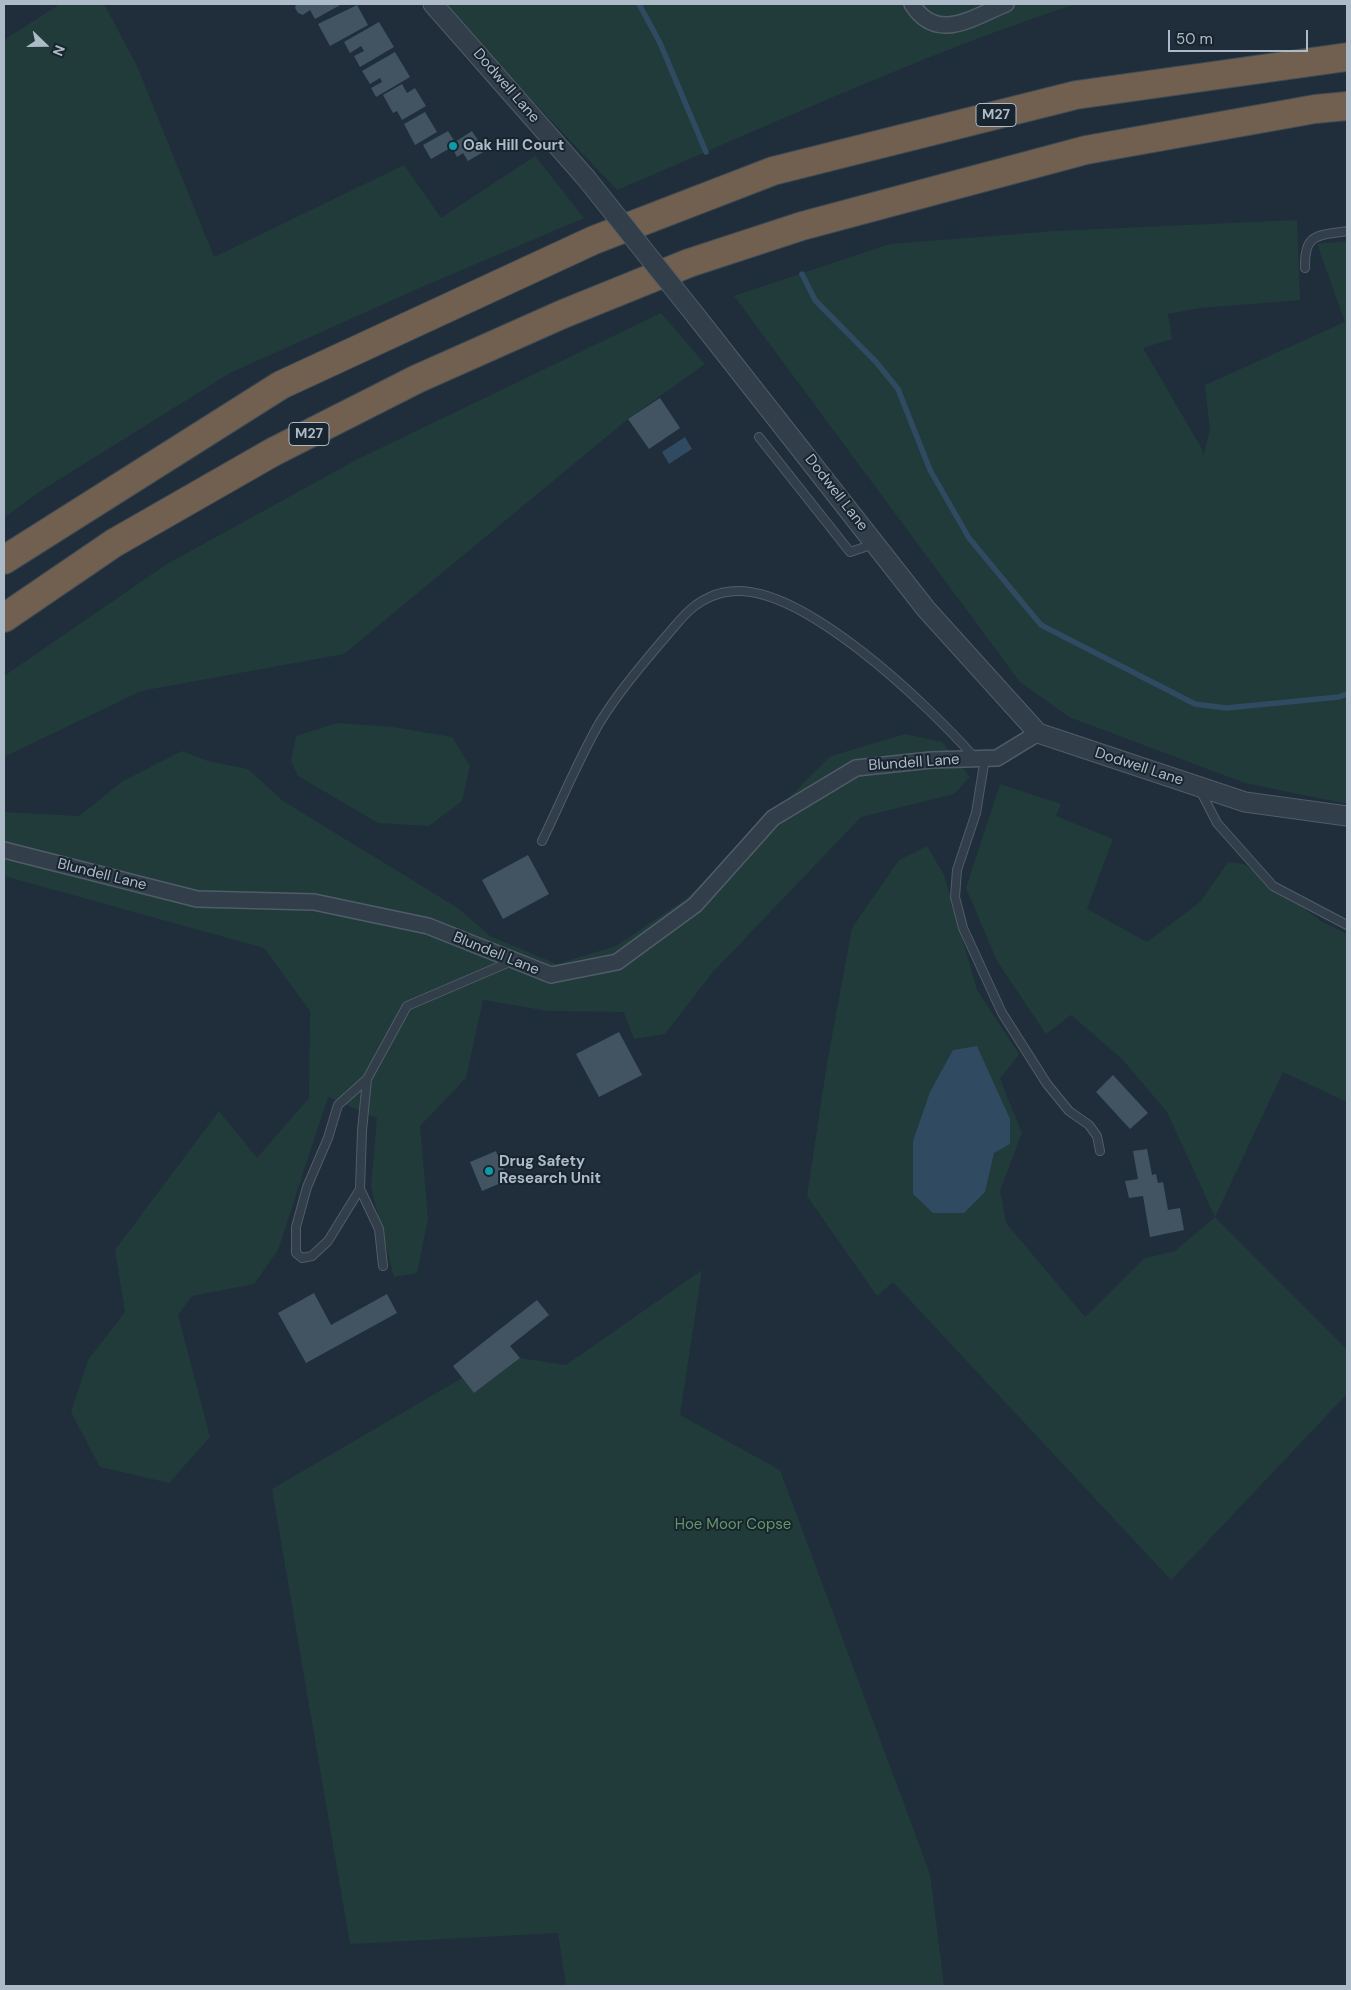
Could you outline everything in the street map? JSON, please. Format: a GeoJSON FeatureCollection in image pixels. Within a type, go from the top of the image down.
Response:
{"type":"FeatureCollection","features":[{"type":"Feature","properties":{"kind":"highway","name":"M27"},"geometry":{"type":"LineString","coordinates":[[4,560],[281,385],[594,240],[773,171],[1076,95],[1347,56]]}},
{"type":"Feature","properties":{"kind":"highway","name":"M27"},"geometry":{"type":"LineString","coordinates":[[4,618],[114,543],[273,452],[417,379],[563,314],[689,264],[802,226],[1086,150],[1315,108],[1347,106]]}},
{"type":"Feature","properties":{"kind":"street","name":"Dodwell Lane"},"geometry":{"type":"LineString","coordinates":[[433,4],[586,178],[876,543],[926,609],[1038,733],[1245,802],[1347,816]]}},
{"type":"Feature","properties":{"kind":"street"},"geometry":{"type":"LineString","coordinates":[[912,4],[929,23],[952,26],[1006,4]]}},
{"type":"Feature","properties":{"kind":"street","name":"Blundell Lane"},"geometry":{"type":"LineString","coordinates":[[4,850],[197,900],[314,902],[428,926],[551,976],[617,962],[694,905],[772,818],[856,768],[931,760],[997,758],[1038,733]]}},
{"type":"Feature","properties":{"kind":"lane"},"geometry":{"type":"LineString","coordinates":[[1304,268],[1304,251],[1307,243],[1316,237],[1347,231]]}},
{"type":"Feature","properties":{"kind":"lane"},"geometry":{"type":"LineString","coordinates":[[759,437],[850,552],[876,543]]}},
{"type":"Feature","properties":{"kind":"lane"},"geometry":{"type":"LineString","coordinates":[[542,841],[600,722],[633,675],[696,605],[728,591],[770,595],[806,614],[841,637],[912,694],[980,758],[976,813],[956,870],[955,897],[963,928],[1002,1013],[1047,1084],[1069,1111],[1089,1125],[1097,1136],[1100,1151]]}},
{"type":"Feature","properties":{"kind":"lane"},"geometry":{"type":"LineString","coordinates":[[1198,786],[1216,823],[1273,886],[1347,925]]}},
{"type":"Feature","properties":{"kind":"lane"},"geometry":{"type":"LineString","coordinates":[[367,1079],[360,1189],[328,1241],[312,1256],[302,1258],[296,1253],[296,1228],[307,1187],[328,1138],[338,1105],[367,1079],[407,1006],[514,961]]}},
{"type":"Feature","properties":{"kind":"lane"},"geometry":{"type":"LineString","coordinates":[[360,1189],[379,1229],[382,1266]]}},
{"type":"Feature","properties":{"kind":"green space"},"geometry":{"type":"Polygon","coordinates":[[[60,4],[104,4],[137,66],[214,257],[404,165],[441,218],[535,156],[584,218],[415,290],[230,373],[39,492],[4,518],[4,40],[60,4]]]}},
{"type":"Feature","properties":{"kind":"green space"},"geometry":{"type":"Polygon","coordinates":[[[441,4],[1076,4],[1017,24],[902,68],[617,190],[441,4]]]}},
{"type":"Feature","properties":{"kind":"green space"},"geometry":{"type":"Polygon","coordinates":[[[1297,220],[1300,300],[1201,308],[1168,314],[1172,339],[1143,348],[1202,449],[1203,456],[1210,430],[1205,385],[1345,322],[1317,244],[1347,241],[1347,804],[1245,783],[1069,717],[1020,682],[734,296],[890,244],[1055,231],[1297,220]]]}},
{"type":"Feature","properties":{"kind":"green space"},"geometry":{"type":"Polygon","coordinates":[[[661,313],[705,364],[628,419],[344,654],[141,691],[4,757],[4,676],[167,564],[356,460],[661,313]]]}},
{"type":"Feature","properties":{"kind":"green space"},"geometry":{"type":"Polygon","coordinates":[[[337,723],[393,727],[452,737],[470,766],[462,801],[429,826],[378,823],[298,776],[291,761],[296,736],[337,723]]]}},
{"type":"Feature","properties":{"kind":"green space"},"geometry":{"type":"Polygon","coordinates":[[[905,734],[942,742],[970,777],[954,794],[861,817],[712,973],[665,1034],[634,1039],[624,1012],[548,1011],[483,1000],[466,1078],[420,1126],[428,1219],[417,1273],[394,1277],[371,1187],[377,1118],[328,1097],[278,1250],[254,1284],[192,1296],[178,1315],[210,1437],[169,1483],[100,1467],[71,1412],[88,1360],[125,1312],[115,1250],[219,1111],[257,1158],[309,1098],[310,1011],[264,948],[4,876],[4,812],[79,816],[123,781],[182,751],[208,761],[248,769],[283,801],[458,908],[490,936],[557,964],[616,946],[687,898],[831,756],[905,734]]]}},
{"type":"Feature","properties":{"kind":"green space"},"geometry":{"type":"Polygon","coordinates":[[[1000,784],[1061,804],[1056,816],[1113,839],[1087,909],[1147,942],[1200,902],[1228,862],[1244,864],[1321,921],[1347,934],[1347,1102],[1283,1072],[1215,1217],[1167,1112],[1123,1060],[1071,1015],[1046,1034],[997,961],[966,888],[1000,784]]]}},
{"type":"Feature","properties":{"kind":"green space"},"geometry":{"type":"Polygon","coordinates":[[[927,846],[944,875],[977,990],[1019,1054],[1000,1079],[1022,1133],[1000,1190],[1006,1223],[1085,1317],[1145,1258],[1175,1251],[1215,1217],[1347,1350],[1347,1394],[1171,1580],[893,1282],[877,1296],[807,1196],[827,1063],[852,928],[899,860],[927,846]]]}},
{"type":"Feature","properties":{"kind":"green space","name":"Hoe Moor Copse"},"geometry":{"type":"Polygon","coordinates":[[[702,1270],[680,1415],[780,1470],[930,1874],[944,1986],[566,1986],[558,1933],[350,1944],[272,1489],[462,1378],[474,1393],[520,1358],[566,1365],[702,1270]]]}},
{"type":"Feature","properties":{"kind":"water"},"geometry":{"type":"Polygon","coordinates":[[[685,437],[692,449],[669,464],[662,452],[685,437]]]}},
{"type":"Feature","properties":{"kind":"water"},"geometry":{"type":"Polygon","coordinates":[[[977,1046],[1010,1119],[1010,1144],[994,1153],[985,1192],[964,1213],[933,1213],[913,1194],[913,1141],[930,1092],[953,1050],[977,1046]]]}},
{"type":"Feature","properties":{"kind":"building"},"geometry":{"type":"Polygon","coordinates":[[[296,4],[342,4],[315,19],[310,10],[303,15],[298,13],[295,8],[296,4]]]}},
{"type":"Feature","properties":{"kind":"building"},"geometry":{"type":"Polygon","coordinates":[[[357,5],[368,25],[330,46],[318,24],[357,5]]]}},
{"type":"Feature","properties":{"kind":"building"},"geometry":{"type":"Polygon","coordinates":[[[379,22],[394,47],[360,67],[354,56],[364,51],[361,46],[350,53],[344,42],[379,22]]]}},
{"type":"Feature","properties":{"kind":"building"},"geometry":{"type":"Polygon","coordinates":[[[395,52],[410,77],[376,97],[371,88],[382,82],[380,78],[370,84],[362,71],[395,52]]]}},
{"type":"Feature","properties":{"kind":"building"},"geometry":{"type":"Polygon","coordinates":[[[402,84],[407,93],[415,88],[426,106],[402,120],[397,111],[393,113],[383,95],[402,84]]]}},
{"type":"Feature","properties":{"kind":"building"},"geometry":{"type":"Polygon","coordinates":[[[425,112],[437,132],[415,145],[404,124],[425,112]]]}},
{"type":"Feature","properties":{"kind":"building","name":"Oak Hill Court"},"geometry":{"type":"Polygon","coordinates":[[[448,131],[455,142],[472,131],[485,151],[468,161],[463,153],[457,157],[452,147],[431,159],[423,145],[448,131]]]}},
{"type":"Feature","properties":{"kind":"building"},"geometry":{"type":"Polygon","coordinates":[[[660,398],[680,428],[649,449],[628,419],[660,398]]]}},
{"type":"Feature","properties":{"kind":"building"},"geometry":{"type":"Polygon","coordinates":[[[528,855],[549,894],[503,919],[482,880],[528,855]]]}},
{"type":"Feature","properties":{"kind":"building"},"geometry":{"type":"Polygon","coordinates":[[[619,1032],[642,1075],[599,1097],[576,1054],[619,1032]]]}},
{"type":"Feature","properties":{"kind":"building"},"geometry":{"type":"Polygon","coordinates":[[[1113,1075],[1148,1113],[1130,1129],[1096,1092],[1113,1075]]]}},
{"type":"Feature","properties":{"kind":"building"},"geometry":{"type":"Polygon","coordinates":[[[1147,1149],[1152,1175],[1156,1174],[1158,1183],[1163,1182],[1168,1210],[1180,1208],[1184,1230],[1150,1237],[1143,1196],[1129,1198],[1125,1181],[1138,1179],[1133,1151],[1147,1149]]]}},
{"type":"Feature","properties":{"kind":"building","name":"Drug Safety Research Unit"},"geometry":{"type":"Polygon","coordinates":[[[496,1151],[508,1180],[482,1191],[470,1162],[496,1151]]]}},
{"type":"Feature","properties":{"kind":"building"},"geometry":{"type":"Polygon","coordinates":[[[314,1293],[331,1325],[387,1294],[397,1313],[306,1363],[278,1313],[314,1293]]]}},
{"type":"Feature","properties":{"kind":"building"},"geometry":{"type":"Polygon","coordinates":[[[537,1300],[549,1315],[510,1346],[520,1358],[474,1393],[453,1366],[537,1300]]]}},
{"type":"Feature","properties":{"kind":"waterway"},"geometry":{"type":"LineString","coordinates":[[639,4],[660,43],[706,152]]}},
{"type":"Feature","properties":{"kind":"waterway"},"geometry":{"type":"LineString","coordinates":[[802,274],[815,300],[876,362],[898,389],[930,470],[969,538],[1041,625],[1195,704],[1226,708],[1339,697],[1347,694]]}},
{"type":"Feature","properties":{"kind":"place","name":"Oak Hill Court"},"geometry":{"type":"Point","coordinates":[453,146]}},
{"type":"Feature","properties":{"kind":"place","name":"Drug Safety Research Unit"},"geometry":{"type":"Point","coordinates":[489,1171]}}]}
